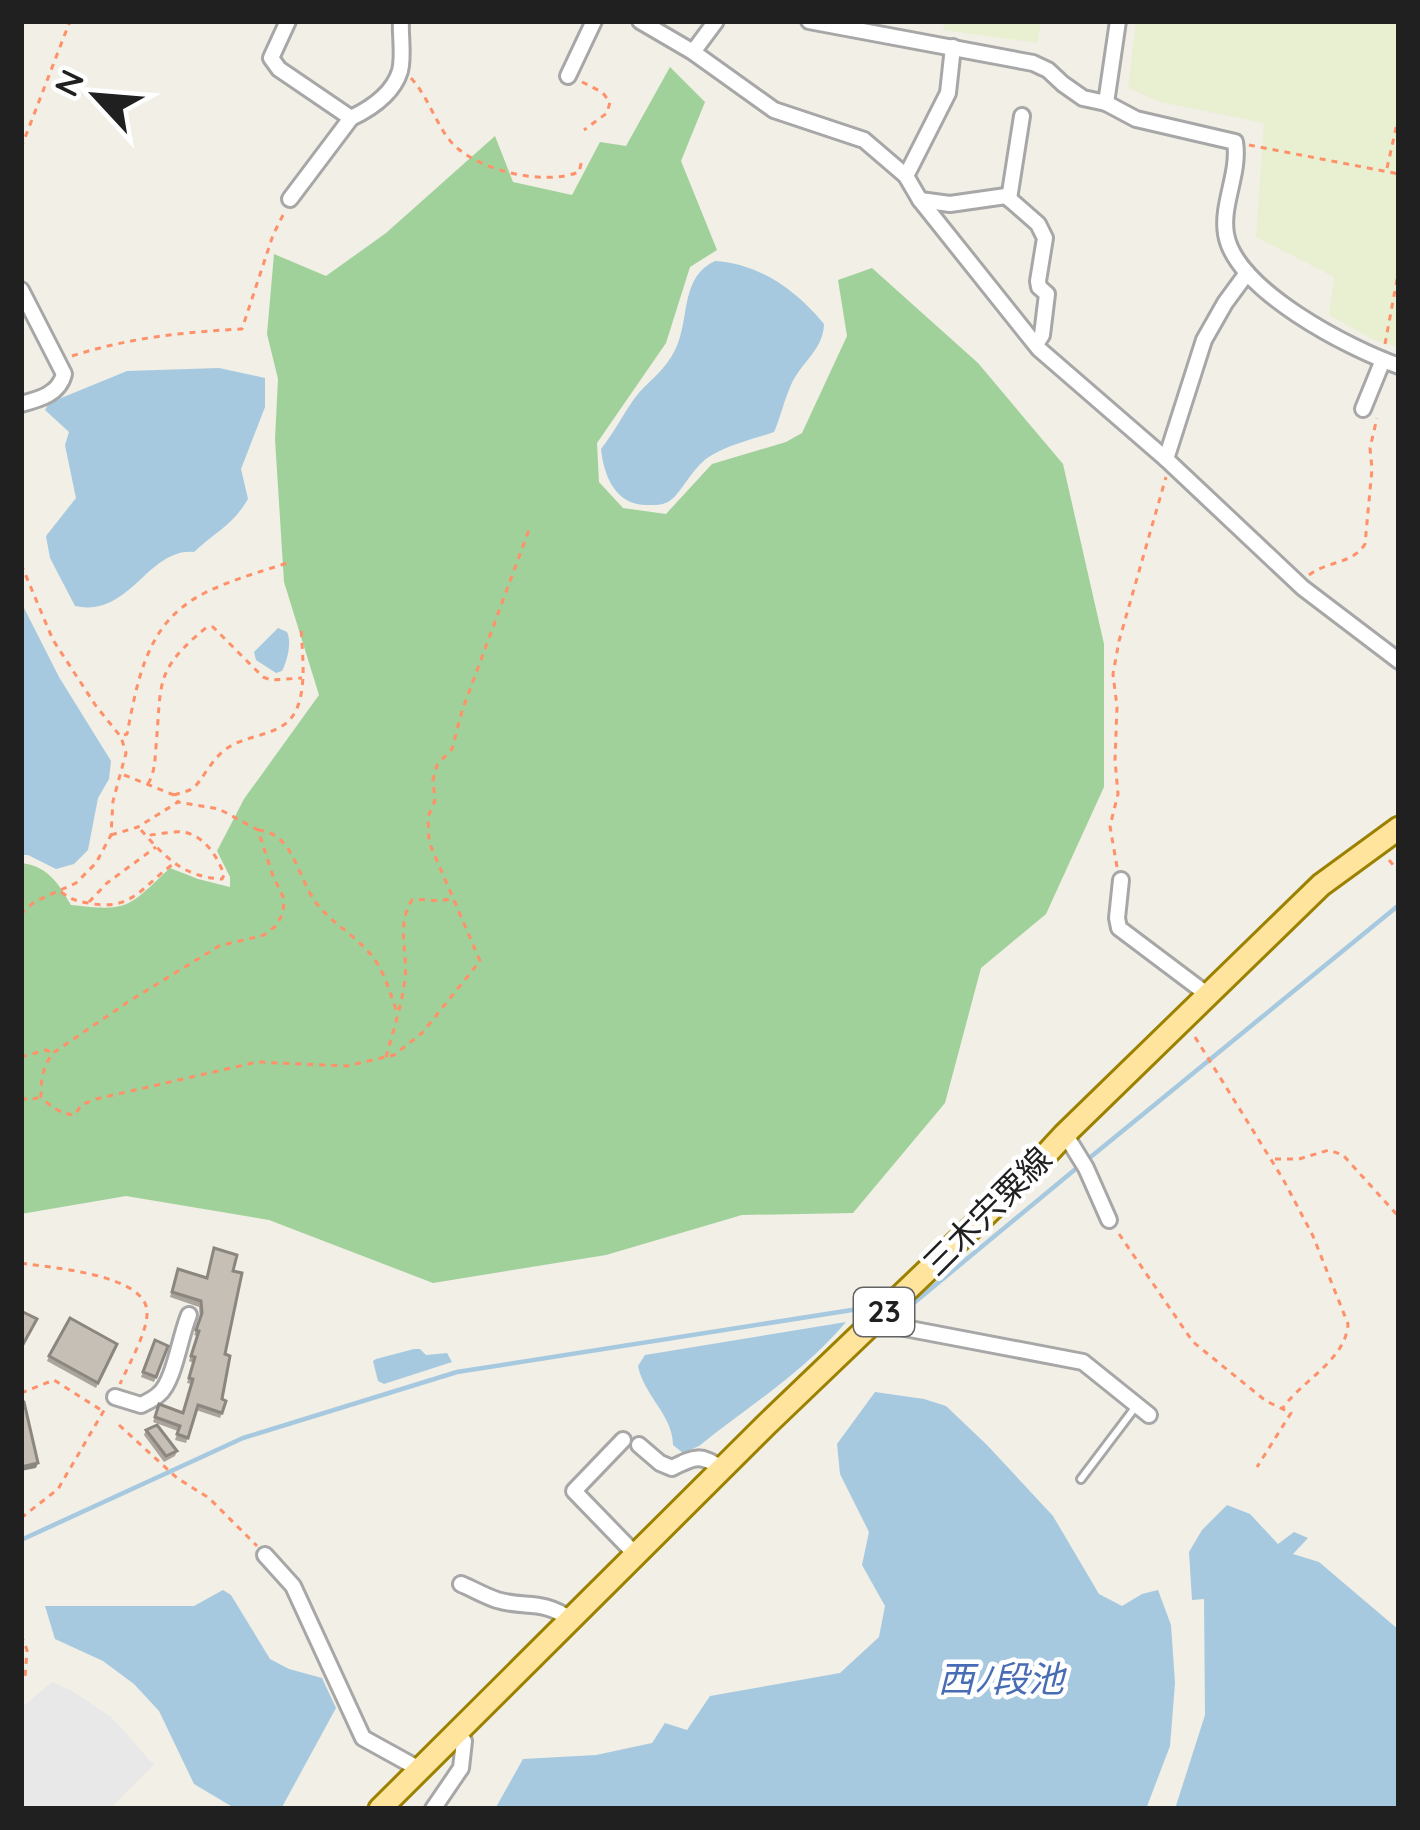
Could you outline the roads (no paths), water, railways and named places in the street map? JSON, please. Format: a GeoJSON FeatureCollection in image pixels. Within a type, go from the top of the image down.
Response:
{"type":"FeatureCollection","features":[{"type":"Feature","properties":{"kind":"main road","name":"三木宍粟線"},"geometry":{"type":"LineString","coordinates":[[380,1809],[1321,885],[1399,828]]}},
{"type":"Feature","properties":{"kind":"street"},"geometry":{"type":"LineString","coordinates":[[288,21],[271,58],[279,69],[351,118]]}},
{"type":"Feature","properties":{"kind":"street"},"geometry":{"type":"LineString","coordinates":[[290,199],[351,118],[371,109],[391,88],[401,68],[400,21]]}},
{"type":"Feature","properties":{"kind":"street"},"geometry":{"type":"LineString","coordinates":[[568,76],[594,21]]}},
{"type":"Feature","properties":{"kind":"street"},"geometry":{"type":"LineString","coordinates":[[640,21],[774,110],[864,140],[906,176],[920,200],[1036,344],[1300,585],[1399,661]]}},
{"type":"Feature","properties":{"kind":"street"},"geometry":{"type":"LineString","coordinates":[[693,52],[716,21]]}},
{"type":"Feature","properties":{"kind":"street"},"geometry":{"type":"LineString","coordinates":[[809,21],[1033,62],[1083,98],[1136,119],[1235,142],[1238,158],[1225,231],[1230,249],[1252,281],[1305,319],[1399,366]]}},
{"type":"Feature","properties":{"kind":"street"},"geometry":{"type":"LineString","coordinates":[[1106,104],[1118,21]]}},
{"type":"Feature","properties":{"kind":"street"},"geometry":{"type":"LineString","coordinates":[[906,176],[948,93],[953,46]]}},
{"type":"Feature","properties":{"kind":"street"},"geometry":{"type":"LineString","coordinates":[[1009,199],[1022,116]]}},
{"type":"Feature","properties":{"kind":"street"},"geometry":{"type":"LineString","coordinates":[[920,200],[950,204],[1006,196],[1037,224],[1046,238],[1038,281],[1047,294],[1042,335],[1036,344]]}},
{"type":"Feature","properties":{"kind":"street"},"geometry":{"type":"LineString","coordinates":[[1169,462],[1204,340],[1247,273]]}},
{"type":"Feature","properties":{"kind":"street"},"geometry":{"type":"LineString","coordinates":[[21,290],[64,374],[54,392],[21,404]]}},
{"type":"Feature","properties":{"kind":"street"},"geometry":{"type":"LineString","coordinates":[[1370,411],[1382,360]]}},
{"type":"Feature","properties":{"kind":"street"},"geometry":{"type":"LineString","coordinates":[[1121,880],[1119,928],[1208,995]]}},
{"type":"Feature","properties":{"kind":"street"},"geometry":{"type":"LineString","coordinates":[[1065,1134],[1109,1220]]}},
{"type":"Feature","properties":{"kind":"street"},"geometry":{"type":"LineString","coordinates":[[115,1397],[141,1405],[164,1391],[189,1315]]}},
{"type":"Feature","properties":{"kind":"street"},"geometry":{"type":"LineString","coordinates":[[879,1317],[889,1325],[1083,1362],[1143,1410]]}},
{"type":"Feature","properties":{"kind":"street"},"geometry":{"type":"LineString","coordinates":[[623,1440],[574,1491],[638,1556]]}},
{"type":"Feature","properties":{"kind":"street"},"geometry":{"type":"LineString","coordinates":[[639,1445],[672,1468],[693,1458],[706,1458],[723,1469]]}},
{"type":"Feature","properties":{"kind":"street"},"geometry":{"type":"LineString","coordinates":[[265,1555],[293,1586],[363,1738],[421,1770]]}},
{"type":"Feature","properties":{"kind":"street"},"geometry":{"type":"LineString","coordinates":[[461,1584],[499,1601],[537,1604],[572,1620]]}},
{"type":"Feature","properties":{"kind":"street"},"geometry":{"type":"LineString","coordinates":[[434,1809],[461,1768],[464,1741],[455,1733]]}},
{"type":"Feature","properties":{"kind":"lane"},"geometry":{"type":"LineString","coordinates":[[1081,1479],[1143,1410]]}},
{"type":"Feature","properties":{"kind":"water"},"geometry":{"type":"Polygon","coordinates":[[[715,261],[747,267],[789,290],[824,324],[820,342],[795,377],[774,432],[712,455],[668,502],[629,501],[609,480],[601,449],[673,353],[692,286],[715,261]]]}},
{"type":"Feature","properties":{"kind":"water"},"geometry":{"type":"Polygon","coordinates":[[[219,368],[265,378],[265,407],[241,469],[248,499],[230,522],[194,552],[163,560],[111,602],[75,606],[50,558],[46,536],[76,498],[65,445],[69,432],[45,410],[49,403],[127,371],[219,368]]]}},
{"type":"Feature","properties":{"kind":"water"},"geometry":{"type":"Polygon","coordinates":[[[21,602],[59,677],[111,761],[88,850],[74,864],[56,869],[21,855],[21,602]]]}},
{"type":"Feature","properties":{"kind":"water"},"geometry":{"type":"Polygon","coordinates":[[[278,628],[287,632],[289,647],[282,671],[276,673],[256,660],[254,652],[278,628]]]}},
{"type":"Feature","properties":{"kind":"water"},"geometry":{"type":"Polygon","coordinates":[[[846,1322],[776,1388],[683,1453],[673,1445],[668,1424],[638,1366],[645,1355],[846,1322]]]}},
{"type":"Feature","properties":{"kind":"water"},"geometry":{"type":"Polygon","coordinates":[[[414,1349],[426,1355],[447,1353],[452,1362],[384,1384],[378,1381],[373,1361],[414,1349]]]}},
{"type":"Feature","properties":{"kind":"water","name":"西ﾉ段池"},"geometry":{"type":"Polygon","coordinates":[[[875,1392],[946,1406],[1053,1516],[1099,1594],[1122,1606],[1158,1590],[1171,1625],[1175,1683],[1170,1746],[1146,1809],[495,1809],[523,1759],[596,1755],[652,1743],[665,1723],[687,1730],[710,1696],[840,1673],[879,1637],[885,1606],[862,1565],[869,1532],[840,1474],[837,1444],[875,1392]]]}},
{"type":"Feature","properties":{"kind":"water"},"geometry":{"type":"Polygon","coordinates":[[[1227,1505],[1250,1514],[1278,1544],[1294,1532],[1308,1538],[1293,1554],[1319,1562],[1399,1630],[1399,1809],[1175,1809],[1205,1715],[1204,1599],[1192,1600],[1189,1552],[1202,1530],[1227,1505]]]}},
{"type":"Feature","properties":{"kind":"water"},"geometry":{"type":"Polygon","coordinates":[[[223,1590],[231,1595],[270,1659],[322,1678],[336,1708],[281,1809],[236,1809],[194,1784],[159,1711],[103,1661],[55,1639],[45,1606],[194,1606],[223,1590]]]}},
{"type":"Feature","properties":{"kind":"waterway"},"geometry":{"type":"LineString","coordinates":[[1087,1160],[1399,905]]}},
{"type":"Feature","properties":{"kind":"waterway"},"geometry":{"type":"LineString","coordinates":[[898,1316],[1078,1167]]}},
{"type":"Feature","properties":{"kind":"waterway"},"geometry":{"type":"LineString","coordinates":[[21,1540],[243,1438],[457,1372],[871,1307]]}}]}
